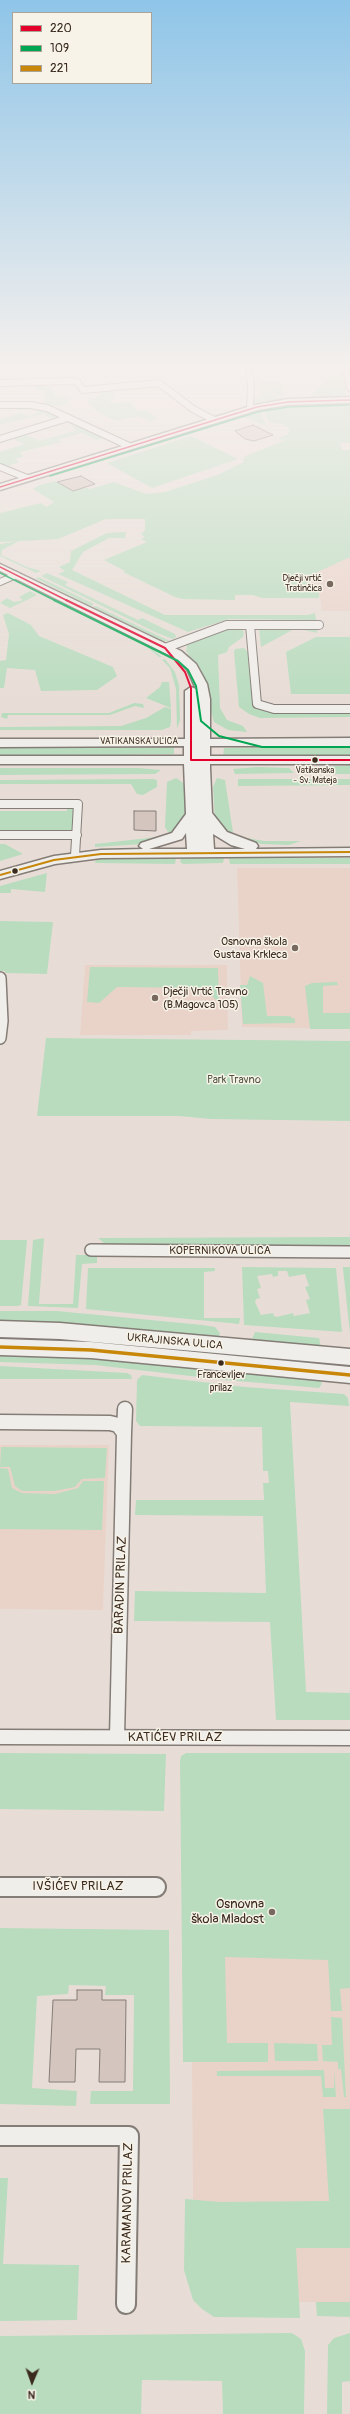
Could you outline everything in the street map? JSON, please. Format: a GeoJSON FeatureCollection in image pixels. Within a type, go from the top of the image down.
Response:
{"type":"FeatureCollection","features":[{"type":"Feature","properties":{"kind":"street"},"geometry":{"type":"LineString","coordinates":[[0,487],[21,480]]}},
{"type":"Feature","properties":{"kind":"street"},"geometry":{"type":"LineString","coordinates":[[0,567],[165,648],[184,672],[189,682],[198,718],[197,760],[191,781],[199,814],[200,852]]}},
{"type":"Feature","properties":{"kind":"street"},"geometry":{"type":"LineString","coordinates":[[0,582],[16,575]]}},
{"type":"Feature","properties":{"kind":"street"},"geometry":{"type":"LineString","coordinates":[[165,648],[219,626],[250,624],[319,625]]}},
{"type":"Feature","properties":{"kind":"street"},"geometry":{"type":"LineString","coordinates":[[250,624],[258,704],[274,709],[350,709]]}},
{"type":"Feature","properties":{"kind":"street"},"geometry":{"type":"LineString","coordinates":[[198,718],[221,732],[263,742]]}},
{"type":"Feature","properties":{"kind":"street"},"geometry":{"type":"LineString","coordinates":[[153,742],[176,733],[198,718]]}},
{"type":"Feature","properties":{"kind":"street","name":"VATIKANSKA ULICA"},"geometry":{"type":"LineString","coordinates":[[0,742],[350,742]]}},
{"type":"Feature","properties":{"kind":"street","name":"VATIKANSKA ULICA"},"geometry":{"type":"LineString","coordinates":[[0,760],[350,760]]}},
{"type":"Feature","properties":{"kind":"street"},"geometry":{"type":"LineString","coordinates":[[106,760],[168,768],[191,781]]}},
{"type":"Feature","properties":{"kind":"street"},"geometry":{"type":"LineString","coordinates":[[197,760],[204,792]]}},
{"type":"Feature","properties":{"kind":"street"},"geometry":{"type":"LineString","coordinates":[[117,853],[161,843],[174,838],[199,814],[204,792],[213,777],[221,770],[238,763],[260,760]]}},
{"type":"Feature","properties":{"kind":"street"},"geometry":{"type":"LineString","coordinates":[[0,804],[78,804],[75,856]]}},
{"type":"Feature","properties":{"kind":"street"},"geometry":{"type":"LineString","coordinates":[[199,814],[231,840],[281,851]]}},
{"type":"Feature","properties":{"kind":"street"},"geometry":{"type":"LineString","coordinates":[[0,835],[77,835]]}},
{"type":"Feature","properties":{"kind":"street"},"geometry":{"type":"LineString","coordinates":[[0,875],[28,866],[75,856],[117,853],[281,851],[350,852]]}},
{"type":"Feature","properties":{"kind":"street"},"geometry":{"type":"LineString","coordinates":[[0,978],[2,1021],[0,1038]]}},
{"type":"Feature","properties":{"kind":"street","name":"KOPERNIKOVA ULICA"},"geometry":{"type":"LineString","coordinates":[[91,1250],[350,1252]]}},
{"type":"Feature","properties":{"kind":"street","name":"UKRAJINSKA ULICA"},"geometry":{"type":"LineString","coordinates":[[0,1329],[60,1331],[350,1357]]}},
{"type":"Feature","properties":{"kind":"street","name":"UKRAJINSKA ULICA"},"geometry":{"type":"LineString","coordinates":[[0,1347],[91,1350],[350,1375]]}},
{"type":"Feature","properties":{"kind":"street","name":"BARADIN PRILAZ"},"geometry":{"type":"LineString","coordinates":[[117,1737],[125,1409]]}},
{"type":"Feature","properties":{"kind":"street"},"geometry":{"type":"LineString","coordinates":[[0,1422],[103,1422],[118,1425],[124,1432]]}},
{"type":"Feature","properties":{"kind":"street","name":"KATIĆEV PRILAZ"},"geometry":{"type":"LineString","coordinates":[[0,1737],[350,1738]]}},
{"type":"Feature","properties":{"kind":"street","name":"IVŠIĆEV PRILAZ"},"geometry":{"type":"LineString","coordinates":[[0,1887],[156,1887]]}},
{"type":"Feature","properties":{"kind":"street","name":"KARAMANOV PRILAZ"},"geometry":{"type":"LineString","coordinates":[[0,2136],[129,2136],[126,2304]]}},
{"type":"Feature","properties":{"kind":"shaded area","name":"Dječji vrtić Tratinčica"},"geometry":{"type":"Polygon","coordinates":[[[347,557],[350,557],[350,611],[322,611],[319,592],[311,592],[309,576],[347,557]]]}},
{"type":"Feature","properties":{"kind":"shaded area","name":"Osnovna škola Gustava Krkleca"},"geometry":{"type":"Polygon","coordinates":[[[237,868],[350,868],[350,1029],[242,1027],[237,868]]]}},
{"type":"Feature","properties":{"kind":"shaded area","name":"Dječji Vrtić Travno (B.Magovca 105)"},"geometry":{"type":"Polygon","coordinates":[[[85,965],[227,965],[228,1030],[191,1031],[191,1035],[80,1035],[85,965]]]}},
{"type":"Feature","properties":{"kind":"shaded area"},"geometry":{"type":"Polygon","coordinates":[[[0,1445],[109,1445],[103,1610],[0,1609],[0,1445]]]}},
{"type":"Feature","properties":{"kind":"shaded area","name":"Osnovna škola Mladost"},"geometry":{"type":"Polygon","coordinates":[[[350,1763],[350,2302],[299,2302],[193,2203],[192,2062],[196,2062],[193,1764],[350,1763]]]}},
{"type":"Feature","properties":{"kind":"green space"},"geometry":{"type":"Polygon","coordinates":[[[137,480],[177,480],[152,488],[137,480]]]}},
{"type":"Feature","properties":{"kind":"green space"},"geometry":{"type":"Polygon","coordinates":[[[203,480],[350,480],[350,557],[309,576],[311,592],[319,592],[319,598],[262,598],[253,595],[235,595],[235,600],[183,599],[175,597],[123,572],[125,571],[104,560],[147,542],[141,539],[145,537],[141,534],[145,530],[145,519],[106,519],[58,539],[0,542],[0,513],[41,503],[46,507],[54,502],[33,489],[37,486],[55,481],[73,491],[85,487],[90,489],[114,482],[146,494],[165,492],[203,480]]]}},
{"type":"Feature","properties":{"kind":"green space"},"geometry":{"type":"Polygon","coordinates":[[[126,532],[125,538],[109,538],[83,552],[72,570],[165,615],[308,615],[315,613],[316,620],[229,619],[188,632],[58,574],[65,571],[59,567],[70,562],[71,551],[107,533],[126,532]]]}},
{"type":"Feature","properties":{"kind":"green space"},"geometry":{"type":"Polygon","coordinates":[[[19,541],[2,550],[1,555],[27,567],[41,571],[36,573],[0,556],[0,544],[19,541]]]}},
{"type":"Feature","properties":{"kind":"green space"},"geometry":{"type":"Polygon","coordinates":[[[47,573],[68,582],[65,585],[138,620],[142,618],[175,634],[176,637],[173,639],[157,633],[41,576],[47,573]]]}},
{"type":"Feature","properties":{"kind":"green space"},"geometry":{"type":"Polygon","coordinates":[[[39,577],[94,604],[91,606],[35,578],[39,577]]]}},
{"type":"Feature","properties":{"kind":"green space"},"geometry":{"type":"Polygon","coordinates":[[[30,591],[37,595],[10,608],[0,603],[7,598],[14,602],[23,600],[19,597],[30,591]]]}},
{"type":"Feature","properties":{"kind":"green space"},"geometry":{"type":"Polygon","coordinates":[[[96,606],[170,641],[163,641],[93,607],[96,606]]]}},
{"type":"Feature","properties":{"kind":"green space"},"geometry":{"type":"Polygon","coordinates":[[[8,613],[31,625],[39,636],[113,667],[117,676],[97,690],[41,691],[35,670],[7,668],[4,688],[0,688],[0,661],[6,660],[9,634],[3,615],[8,613]]]}},
{"type":"Feature","properties":{"kind":"green space"},"geometry":{"type":"Polygon","coordinates":[[[89,618],[98,619],[143,642],[162,657],[159,657],[147,647],[89,618]]]}},
{"type":"Feature","properties":{"kind":"green space"},"geometry":{"type":"Polygon","coordinates":[[[312,627],[317,630],[317,633],[296,628],[261,647],[259,628],[312,627]]]}},
{"type":"Feature","properties":{"kind":"green space"},"geometry":{"type":"Polygon","coordinates":[[[222,628],[241,628],[244,632],[243,637],[229,647],[227,652],[218,655],[220,708],[227,720],[243,726],[247,732],[228,730],[214,722],[207,698],[182,656],[189,654],[186,652],[187,645],[222,628]]]}},
{"type":"Feature","properties":{"kind":"green space"},"geometry":{"type":"Polygon","coordinates":[[[316,637],[350,637],[350,694],[291,694],[286,652],[316,637]]]}},
{"type":"Feature","properties":{"kind":"green space"},"geometry":{"type":"Polygon","coordinates":[[[244,648],[248,652],[252,701],[260,710],[268,712],[350,712],[350,717],[260,718],[249,714],[239,707],[234,652],[235,649],[244,648]]]}},
{"type":"Feature","properties":{"kind":"green space"},"geometry":{"type":"Polygon","coordinates":[[[165,659],[175,672],[179,685],[180,720],[177,729],[176,689],[170,668],[162,660],[165,659]]]}},
{"type":"Feature","properties":{"kind":"green space"},"geometry":{"type":"Polygon","coordinates":[[[162,682],[169,682],[171,708],[146,698],[160,687],[162,682]]]}},
{"type":"Feature","properties":{"kind":"green space"},"geometry":{"type":"Polygon","coordinates":[[[134,703],[143,704],[144,708],[135,706],[110,715],[8,715],[7,719],[1,717],[2,713],[109,713],[134,703]]]}},
{"type":"Feature","properties":{"kind":"green space"},"geometry":{"type":"Polygon","coordinates":[[[165,707],[171,709],[171,722],[170,727],[162,730],[0,730],[0,727],[121,726],[146,718],[165,707]]]}},
{"type":"Feature","properties":{"kind":"green space"},"geometry":{"type":"Polygon","coordinates":[[[0,746],[174,746],[174,754],[0,757],[0,746]]]}},
{"type":"Feature","properties":{"kind":"green space"},"geometry":{"type":"Polygon","coordinates":[[[350,746],[350,756],[223,757],[224,748],[350,746]]]}},
{"type":"Feature","properties":{"kind":"green space"},"geometry":{"type":"Polygon","coordinates":[[[350,765],[350,774],[323,774],[322,767],[350,765]]]}},
{"type":"Feature","properties":{"kind":"green space"},"geometry":{"type":"Polygon","coordinates":[[[257,767],[289,768],[294,773],[235,774],[233,769],[257,767]]]}},
{"type":"Feature","properties":{"kind":"green space"},"geometry":{"type":"Polygon","coordinates":[[[0,768],[139,768],[161,770],[155,774],[0,775],[0,768]]]}},
{"type":"Feature","properties":{"kind":"green space"},"geometry":{"type":"Polygon","coordinates":[[[176,778],[185,784],[186,817],[174,834],[168,832],[165,827],[167,782],[176,778]]]}},
{"type":"Feature","properties":{"kind":"green space"},"geometry":{"type":"Polygon","coordinates":[[[217,778],[225,780],[233,832],[228,834],[215,820],[213,787],[217,778]]]}},
{"type":"Feature","properties":{"kind":"green space"},"geometry":{"type":"Polygon","coordinates":[[[238,779],[350,779],[350,785],[238,786],[238,779]]]}},
{"type":"Feature","properties":{"kind":"green space"},"geometry":{"type":"Polygon","coordinates":[[[0,780],[157,780],[157,787],[143,795],[137,794],[131,784],[0,784],[0,780]]]}},
{"type":"Feature","properties":{"kind":"green space"},"geometry":{"type":"Polygon","coordinates":[[[67,807],[74,808],[72,830],[0,832],[0,811],[67,811],[67,807]]]}},
{"type":"Feature","properties":{"kind":"green space"},"geometry":{"type":"Polygon","coordinates":[[[166,836],[144,844],[95,847],[95,844],[166,836]]]}},
{"type":"Feature","properties":{"kind":"green space"},"geometry":{"type":"Polygon","coordinates":[[[236,836],[264,841],[301,841],[289,845],[261,844],[236,836]]]}},
{"type":"Feature","properties":{"kind":"green space"},"geometry":{"type":"Polygon","coordinates":[[[0,844],[5,844],[23,854],[0,861],[0,844]]]}},
{"type":"Feature","properties":{"kind":"green space"},"geometry":{"type":"Polygon","coordinates":[[[176,858],[175,864],[95,863],[96,859],[176,858]]]}},
{"type":"Feature","properties":{"kind":"green space"},"geometry":{"type":"Polygon","coordinates":[[[181,858],[224,858],[223,863],[183,864],[180,862],[181,858]]]}},
{"type":"Feature","properties":{"kind":"green space"},"geometry":{"type":"Polygon","coordinates":[[[229,858],[350,858],[350,864],[230,864],[229,858]]]}},
{"type":"Feature","properties":{"kind":"green space"},"geometry":{"type":"Polygon","coordinates":[[[47,873],[45,892],[11,889],[11,893],[0,893],[0,886],[47,873]]]}},
{"type":"Feature","properties":{"kind":"green space"},"geometry":{"type":"Polygon","coordinates":[[[0,921],[53,922],[47,974],[5,973],[5,971],[0,971],[0,921]]]}},
{"type":"Feature","properties":{"kind":"green space"},"geometry":{"type":"Polygon","coordinates":[[[90,967],[218,968],[219,1003],[204,988],[117,987],[99,1003],[87,1002],[90,967]]]}},
{"type":"Feature","properties":{"kind":"green space"},"geometry":{"type":"Polygon","coordinates":[[[250,976],[263,983],[267,1016],[289,1016],[295,1019],[295,1023],[243,1024],[240,985],[247,985],[250,976]]]}},
{"type":"Feature","properties":{"kind":"green space"},"geometry":{"type":"Polygon","coordinates":[[[337,982],[338,985],[323,986],[323,1013],[350,1013],[350,1029],[310,1029],[305,986],[312,983],[337,982]]]}},
{"type":"Feature","properties":{"kind":"green space","name":"Park Travno"},"geometry":{"type":"Polygon","coordinates":[[[46,1038],[350,1041],[350,1121],[211,1119],[179,1116],[37,1116],[46,1038]]]}},
{"type":"Feature","properties":{"kind":"green space"},"geometry":{"type":"Polygon","coordinates":[[[350,1237],[350,1245],[112,1246],[105,1244],[98,1238],[350,1237]]]}},
{"type":"Feature","properties":{"kind":"green space"},"geometry":{"type":"Polygon","coordinates":[[[44,1238],[39,1304],[73,1304],[76,1255],[97,1255],[97,1263],[82,1264],[78,1308],[28,1306],[33,1240],[44,1238]]]}},
{"type":"Feature","properties":{"kind":"green space"},"geometry":{"type":"Polygon","coordinates":[[[0,1240],[27,1240],[21,1305],[0,1306],[0,1240]]]}},
{"type":"Feature","properties":{"kind":"green space"},"geometry":{"type":"Polygon","coordinates":[[[242,1267],[336,1268],[342,1332],[244,1325],[242,1267]],[[278,1271],[278,1276],[273,1277],[272,1274],[257,1276],[261,1288],[257,1289],[260,1298],[256,1299],[255,1302],[261,1315],[273,1313],[274,1316],[277,1317],[293,1313],[294,1316],[310,1313],[306,1300],[310,1299],[305,1287],[309,1286],[305,1274],[289,1277],[287,1271],[278,1271]]]}},
{"type":"Feature","properties":{"kind":"green space"},"geometry":{"type":"Polygon","coordinates":[[[343,1267],[350,1267],[350,1333],[343,1269],[343,1267]]]}},
{"type":"Feature","properties":{"kind":"green space"},"geometry":{"type":"Polygon","coordinates":[[[88,1268],[215,1268],[215,1271],[204,1272],[204,1318],[240,1318],[239,1324],[86,1309],[88,1268]]]}},
{"type":"Feature","properties":{"kind":"green space"},"geometry":{"type":"Polygon","coordinates":[[[0,1311],[57,1311],[203,1325],[215,1327],[220,1333],[219,1336],[208,1337],[0,1324],[0,1311]]]}},
{"type":"Feature","properties":{"kind":"green space"},"geometry":{"type":"Polygon","coordinates":[[[255,1332],[319,1338],[321,1347],[318,1349],[252,1339],[255,1332]]]}},
{"type":"Feature","properties":{"kind":"green space"},"geometry":{"type":"Polygon","coordinates":[[[0,1354],[70,1356],[320,1380],[322,1384],[319,1388],[225,1380],[95,1365],[0,1362],[0,1354]]]}},
{"type":"Feature","properties":{"kind":"green space"},"geometry":{"type":"Polygon","coordinates":[[[0,1366],[127,1373],[131,1375],[132,1379],[0,1379],[0,1366]]]}},
{"type":"Feature","properties":{"kind":"green space"},"geometry":{"type":"Polygon","coordinates":[[[142,1375],[245,1387],[344,1394],[348,1398],[349,1406],[290,1402],[306,1692],[350,1693],[350,1720],[276,1720],[270,1622],[134,1621],[135,1591],[266,1593],[263,1516],[135,1515],[136,1500],[264,1500],[263,1483],[269,1483],[268,1471],[263,1471],[262,1427],[140,1426],[136,1421],[137,1380],[142,1375]]]}},
{"type":"Feature","properties":{"kind":"green space"},"geometry":{"type":"Polygon","coordinates":[[[1,1447],[107,1448],[105,1478],[82,1479],[75,1487],[55,1491],[22,1491],[15,1486],[10,1467],[0,1467],[1,1447]]]}},
{"type":"Feature","properties":{"kind":"green space"},"geometry":{"type":"Polygon","coordinates":[[[0,1468],[8,1469],[12,1488],[22,1493],[55,1494],[78,1488],[83,1481],[104,1481],[102,1530],[0,1529],[0,1468]]]}},
{"type":"Feature","properties":{"kind":"green space"},"geometry":{"type":"Polygon","coordinates":[[[0,1753],[166,1754],[164,1811],[0,1809],[0,1753]]]}},
{"type":"Feature","properties":{"kind":"green space"},"geometry":{"type":"Polygon","coordinates":[[[186,1753],[350,1753],[350,1988],[340,1989],[342,2011],[331,2011],[328,1960],[225,1957],[227,2043],[268,2043],[268,2062],[183,2062],[180,1761],[181,1756],[186,1753]]]}},
{"type":"Feature","properties":{"kind":"green space"},"geometry":{"type":"Polygon","coordinates":[[[0,1928],[169,1930],[170,2104],[90,2104],[91,2091],[133,2091],[134,1995],[105,1995],[106,1986],[69,1985],[68,1994],[37,1996],[32,2088],[77,2091],[76,2106],[0,2104],[0,1928]]]}},
{"type":"Feature","properties":{"kind":"green space"},"geometry":{"type":"Polygon","coordinates":[[[331,2017],[342,2018],[346,2097],[344,2097],[341,2069],[338,2069],[338,2062],[323,2061],[322,2045],[332,2045],[331,2017]]]}},
{"type":"Feature","properties":{"kind":"green space"},"geometry":{"type":"Polygon","coordinates":[[[274,2043],[317,2044],[318,2061],[275,2061],[274,2043]]]}},
{"type":"Feature","properties":{"kind":"green space"},"geometry":{"type":"Polygon","coordinates":[[[324,2070],[325,2088],[334,2088],[334,2070],[336,2097],[323,2097],[321,2076],[217,2076],[217,2071],[324,2070]]]}},
{"type":"Feature","properties":{"kind":"green space"},"geometry":{"type":"Polygon","coordinates":[[[323,2109],[350,2109],[350,2248],[296,2248],[300,2318],[214,2317],[202,2309],[193,2300],[184,2270],[185,2199],[220,2202],[329,2201],[323,2109]]]}},
{"type":"Feature","properties":{"kind":"green space"},"geometry":{"type":"Polygon","coordinates":[[[0,2178],[8,2178],[3,2264],[79,2265],[77,2320],[0,2321],[0,2178]]]}},
{"type":"Feature","properties":{"kind":"green space"},"geometry":{"type":"Polygon","coordinates":[[[316,2302],[350,2302],[350,2317],[317,2316],[316,2302]]]}},
{"type":"Feature","properties":{"kind":"green space"},"geometry":{"type":"Polygon","coordinates":[[[292,2333],[301,2339],[305,2351],[304,2414],[223,2414],[222,2381],[142,2380],[141,2414],[0,2414],[0,2336],[292,2333]]]}},
{"type":"Feature","properties":{"kind":"green space"},"geometry":{"type":"Polygon","coordinates":[[[350,2333],[350,2381],[342,2382],[342,2414],[327,2414],[328,2345],[334,2338],[350,2333]]]}},
{"type":"Feature","properties":{"kind":"building"},"geometry":{"type":"Polygon","coordinates":[[[66,480],[87,480],[95,484],[73,491],[57,482],[66,480]]]}},
{"type":"Feature","properties":{"kind":"building"},"geometry":{"type":"Polygon","coordinates":[[[134,811],[156,811],[156,831],[134,830],[134,811]]]}},
{"type":"Feature","properties":{"kind":"building"},"geometry":{"type":"Polygon","coordinates":[[[77,1990],[102,1990],[102,2000],[126,2000],[125,2082],[99,2082],[100,2049],[76,2049],[75,2082],[49,2082],[53,2000],[77,2000],[77,1990]]]}},
{"type":"Feature","properties":{"kind":"transit line","name":"220"},"geometry":{"type":"LineString","coordinates":[[0,487],[24,480]]}},
{"type":"Feature","properties":{"kind":"transit line","name":"220"},"geometry":{"type":"LineString","coordinates":[[0,567],[165,648],[185,672],[191,688],[191,760],[350,760]]}},
{"type":"Feature","properties":{"kind":"transit line","name":"109"},"geometry":{"type":"LineString","coordinates":[[0,573],[178,661],[188,670],[196,686],[201,721],[219,736],[262,747],[350,747]]}},
{"type":"Feature","properties":{"kind":"transit line","name":"221"},"geometry":{"type":"LineString","coordinates":[[0,875],[54,860],[101,854],[350,852]]}},
{"type":"Feature","properties":{"kind":"transit line","name":"221"},"geometry":{"type":"LineString","coordinates":[[0,1347],[91,1350],[350,1375]]}},
{"type":"Feature","properties":{"kind":"place","name":"Dječji vrtić Tratinčica"},"geometry":{"type":"Point","coordinates":[330,584]}},
{"type":"Feature","properties":{"kind":"place","name":"Vatikanska - Sv. Mateja"},"geometry":{"type":"Point","coordinates":[315,760]}},
{"type":"Feature","properties":{"kind":"place","name":"Osnovna škola Gustava Krkleca"},"geometry":{"type":"Point","coordinates":[295,948]}},
{"type":"Feature","properties":{"kind":"place","name":"Dječji Vrtić Travno (B.Magovca 105)"},"geometry":{"type":"Point","coordinates":[155,998]}},
{"type":"Feature","properties":{"kind":"place","name":"Francevljev prilaz"},"geometry":{"type":"Point","coordinates":[221,1363]}},
{"type":"Feature","properties":{"kind":"place","name":"Osnovna škola Mladost"},"geometry":{"type":"Point","coordinates":[272,1912]}}]}
